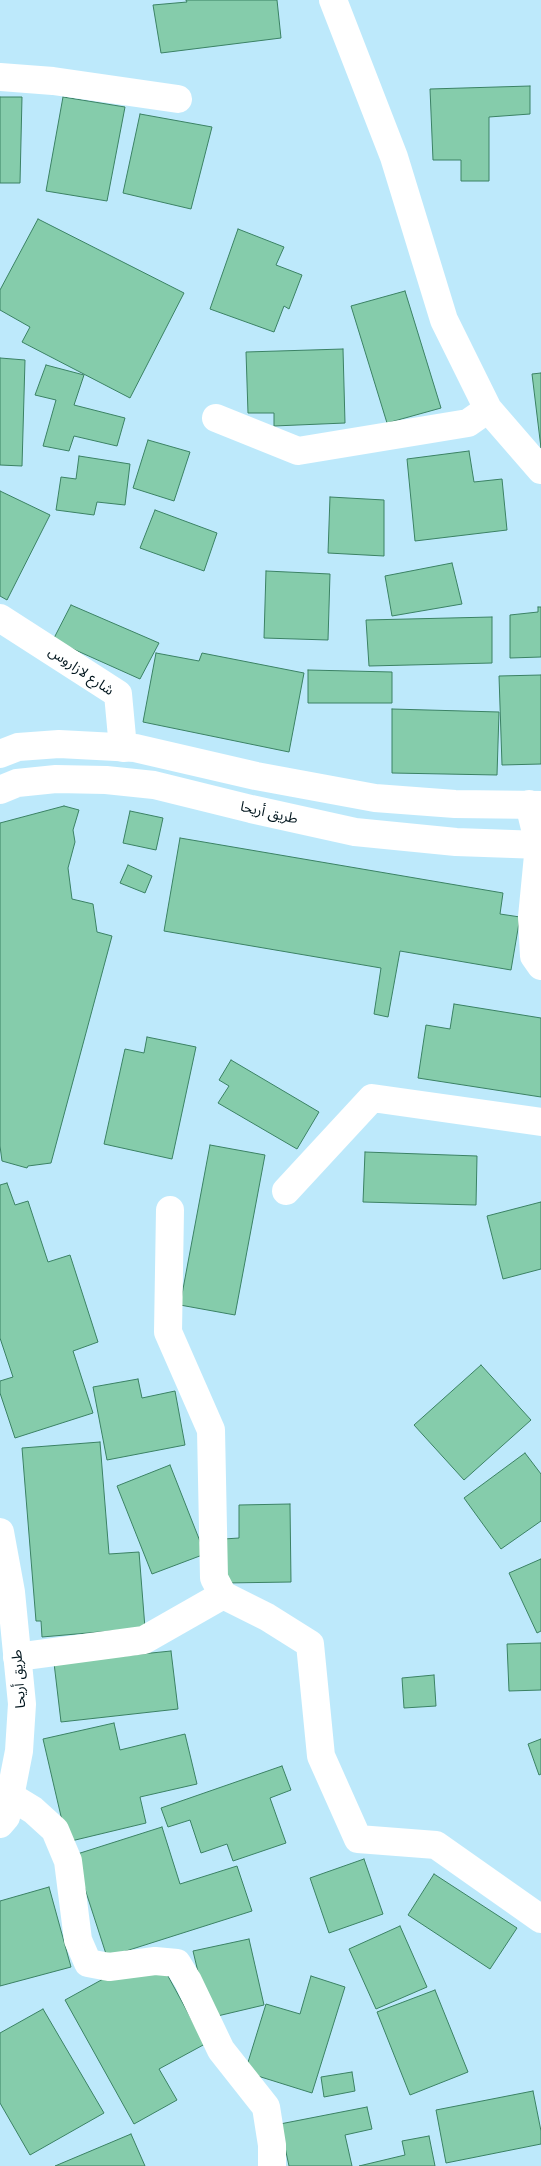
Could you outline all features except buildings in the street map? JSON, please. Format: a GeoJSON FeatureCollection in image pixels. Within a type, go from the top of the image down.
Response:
{"type":"FeatureCollection","features":[{"type":"Feature","properties":{"kind":"street"},"geometry":{"type":"LineString","coordinates":[[332,0],[394,157],[444,320],[488,409],[541,470]]}},
{"type":"Feature","properties":{"kind":"street"},"geometry":{"type":"LineString","coordinates":[[0,77],[53,81],[178,99]]}},
{"type":"Feature","properties":{"kind":"street"},"geometry":{"type":"LineString","coordinates":[[216,418],[298,451],[468,423],[488,409]]}},
{"type":"Feature","properties":{"kind":"street","name":"شارع لازاروس"},"geometry":{"type":"LineString","coordinates":[[0,618],[118,694],[123,748]]}},
{"type":"Feature","properties":{"kind":"street"},"geometry":{"type":"LineString","coordinates":[[0,754],[18,747],[59,744],[135,748],[256,776],[375,798],[455,804],[535,805],[540,845],[532,918],[534,956],[541,966]]}},
{"type":"Feature","properties":{"kind":"street","name":"طريق أريحا"},"geometry":{"type":"LineString","coordinates":[[0,790],[17,783],[56,779],[106,780],[144,784],[356,832],[456,842],[540,845]]}},
{"type":"Feature","properties":{"kind":"street"},"geometry":{"type":"LineString","coordinates":[[286,1191],[372,1098],[541,1122]]}},
{"type":"Feature","properties":{"kind":"street"},"geometry":{"type":"LineString","coordinates":[[170,1210],[168,1332],[211,1430],[214,1578],[223,1594],[267,1617],[310,1644],[321,1756],[358,1839],[436,1845],[541,1920]]}},
{"type":"Feature","properties":{"kind":"street","name":"طريق أريحا"},"geometry":{"type":"LineString","coordinates":[[0,1532],[11,1592],[22,1704],[19,1751],[6,1817],[0,1824]]}},
{"type":"Feature","properties":{"kind":"street"},"geometry":{"type":"LineString","coordinates":[[18,1657],[144,1640],[223,1594]]}},
{"type":"Feature","properties":{"kind":"street"},"geometry":{"type":"LineString","coordinates":[[10,1796],[33,1810],[55,1830],[68,1862],[78,1940],[88,1963],[109,1967],[155,1961],[177,1963],[188,1981],[221,2050],[238,2074],[266,2107],[272,2145],[272,2166]]}}]}
